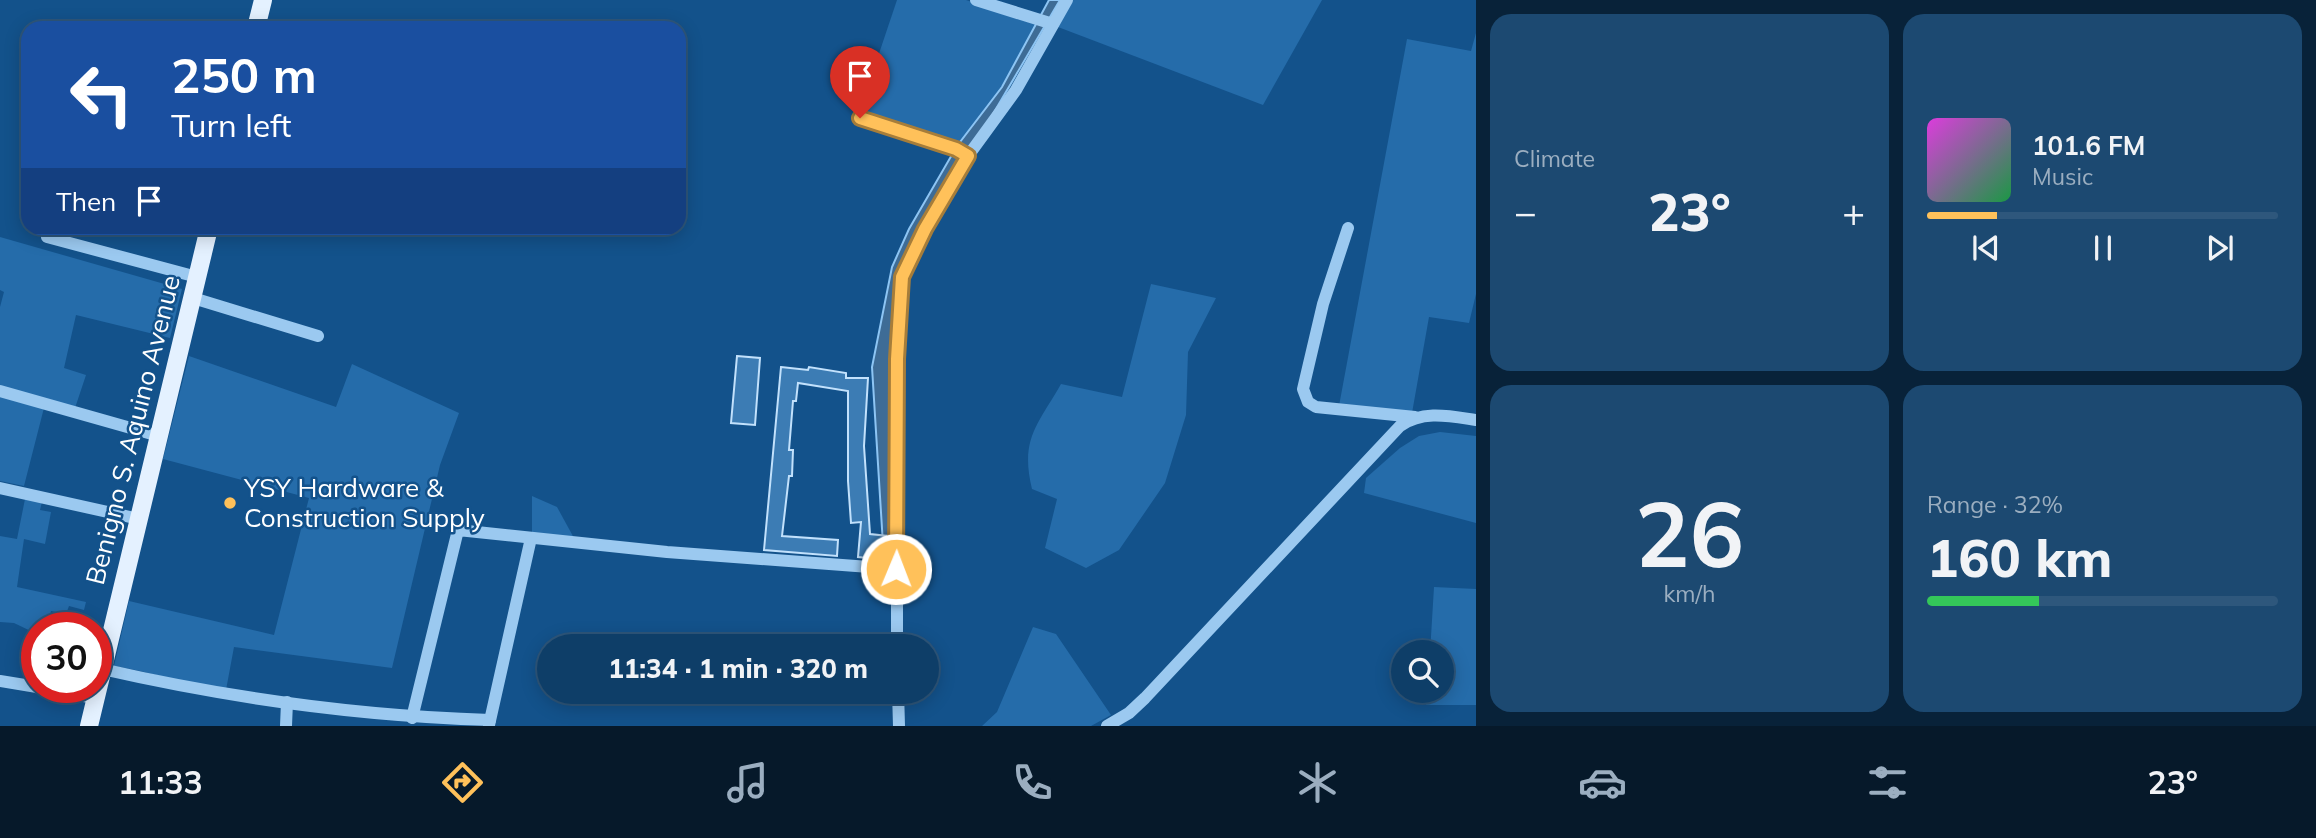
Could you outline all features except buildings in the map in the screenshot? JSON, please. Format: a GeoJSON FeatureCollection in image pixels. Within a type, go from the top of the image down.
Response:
{"type":"FeatureCollection","features":[{"type":"Feature","properties":{"kind":"main road"},"geometry":{"type":"LineString","coordinates":[[258,21],[263,0]]}},
{"type":"Feature","properties":{"kind":"main road","name":"Benigno S. Aquino Avenue"},"geometry":{"type":"LineString","coordinates":[[112,628],[207,235]]}},
{"type":"Feature","properties":{"kind":"main road","name":"Benigno S. Aquino Avenue"},"geometry":{"type":"LineString","coordinates":[[89,726],[95,703]]}},
{"type":"Feature","properties":{"kind":"street"},"geometry":{"type":"LineString","coordinates":[[976,0],[1053,24]]}},
{"type":"Feature","properties":{"kind":"street"},"geometry":{"type":"LineString","coordinates":[[897,634],[897,359],[902,277],[925,229],[968,156],[1016,90],[1067,0]]}},
{"type":"Feature","properties":{"kind":"street"},"geometry":{"type":"LineString","coordinates":[[860,118],[956,149],[968,156]]}},
{"type":"Feature","properties":{"kind":"street"},"geometry":{"type":"LineString","coordinates":[[1348,228],[1323,304],[1303,389],[1308,402],[1316,407],[1419,417]]}},
{"type":"Feature","properties":{"kind":"street"},"geometry":{"type":"LineString","coordinates":[[47,237],[197,277]]}},
{"type":"Feature","properties":{"kind":"street"},"geometry":{"type":"LineString","coordinates":[[192,298],[318,336]]}},
{"type":"Feature","properties":{"kind":"street"},"geometry":{"type":"LineString","coordinates":[[0,391],[159,436]]}},
{"type":"Feature","properties":{"kind":"street"},"geometry":{"type":"LineString","coordinates":[[1107,726],[1129,713],[1145,698],[1387,438],[1407,421],[1429,414],[1476,420]]}},
{"type":"Feature","properties":{"kind":"street"},"geometry":{"type":"LineString","coordinates":[[0,488],[139,519]]}},
{"type":"Feature","properties":{"kind":"street"},"geometry":{"type":"LineString","coordinates":[[412,718],[458,530],[667,552],[896,569]]}},
{"type":"Feature","properties":{"kind":"street"},"geometry":{"type":"LineString","coordinates":[[112,671],[217,693],[412,718],[489,723],[531,538]]}},
{"type":"Feature","properties":{"kind":"street"},"geometry":{"type":"LineString","coordinates":[[0,681],[21,684]]}},
{"type":"Feature","properties":{"kind":"street"},"geometry":{"type":"LineString","coordinates":[[286,726],[287,702]]}},
{"type":"Feature","properties":{"kind":"street"},"geometry":{"type":"LineString","coordinates":[[899,704],[900,726]]}},
{"type":"Feature","properties":{"kind":"shaded area"},"geometry":{"type":"Polygon","coordinates":[[[897,0],[966,0],[1037,24],[1002,87],[957,146],[859,113],[897,0]]]}},
{"type":"Feature","properties":{"kind":"shaded area"},"geometry":{"type":"Polygon","coordinates":[[[1049,0],[1060,0],[896,279],[891,358],[891,573],[882,574],[884,561],[872,367],[892,267],[909,229],[957,146],[1002,87],[1049,0]]]}},
{"type":"Feature","properties":{"kind":"shaded area"},"geometry":{"type":"Polygon","coordinates":[[[1073,0],[1322,0],[1263,105],[1058,27],[1073,0]]]}},
{"type":"Feature","properties":{"kind":"shaded area"},"geometry":{"type":"Polygon","coordinates":[[[1476,33],[1476,294],[1469,323],[1429,317],[1412,413],[1339,406],[1407,39],[1471,51],[1476,33]]]}},
{"type":"Feature","properties":{"kind":"shaded area"},"geometry":{"type":"Polygon","coordinates":[[[0,237],[182,289],[170,338],[76,315],[64,368],[86,375],[75,408],[46,400],[24,486],[0,481],[0,307],[4,292],[0,290],[0,237]]]}},
{"type":"Feature","properties":{"kind":"shaded area"},"geometry":{"type":"Polygon","coordinates":[[[1151,284],[1216,298],[1188,352],[1186,415],[1165,483],[1119,550],[1086,568],[1045,548],[1057,499],[1032,489],[1028,457],[1030,445],[1038,422],[1061,384],[1122,397],[1151,284]]]}},
{"type":"Feature","properties":{"kind":"shaded area"},"geometry":{"type":"Polygon","coordinates":[[[189,356],[336,407],[352,364],[459,413],[440,465],[392,668],[234,647],[226,690],[114,666],[129,601],[274,635],[309,498],[163,459],[189,356]]]}},
{"type":"Feature","properties":{"kind":"shaded area"},"geometry":{"type":"Polygon","coordinates":[[[1440,432],[1476,436],[1476,523],[1364,493],[1366,478],[1400,448],[1419,436],[1440,432]]]}},
{"type":"Feature","properties":{"kind":"shaded area"},"geometry":{"type":"Polygon","coordinates":[[[532,496],[557,507],[574,538],[532,534],[532,496]]]}},
{"type":"Feature","properties":{"kind":"shaded area"},"geometry":{"type":"Polygon","coordinates":[[[25,499],[42,502],[40,510],[51,512],[45,544],[24,539],[17,587],[86,602],[84,610],[69,606],[67,612],[21,612],[21,626],[0,622],[0,536],[17,539],[25,499]]]}},
{"type":"Feature","properties":{"kind":"shaded area"},"geometry":{"type":"Polygon","coordinates":[[[1434,587],[1476,589],[1476,705],[1426,705],[1454,703],[1454,640],[1431,640],[1434,587]]]}},
{"type":"Feature","properties":{"kind":"shaded area"},"geometry":{"type":"Polygon","coordinates":[[[1033,627],[1056,634],[1111,715],[1091,726],[982,726],[997,712],[1033,627]]]}},
{"type":"Feature","properties":{"kind":"place","name":"YSY Hardware & Construction Supply"},"geometry":{"type":"Point","coordinates":[230,503]}},
{"type":"Feature","properties":{"kind":"route"},"geometry":{"type":"LineString","coordinates":[[860,118],[956,149],[968,156],[925,229],[902,277],[897,359],[896,569]]}}]}
